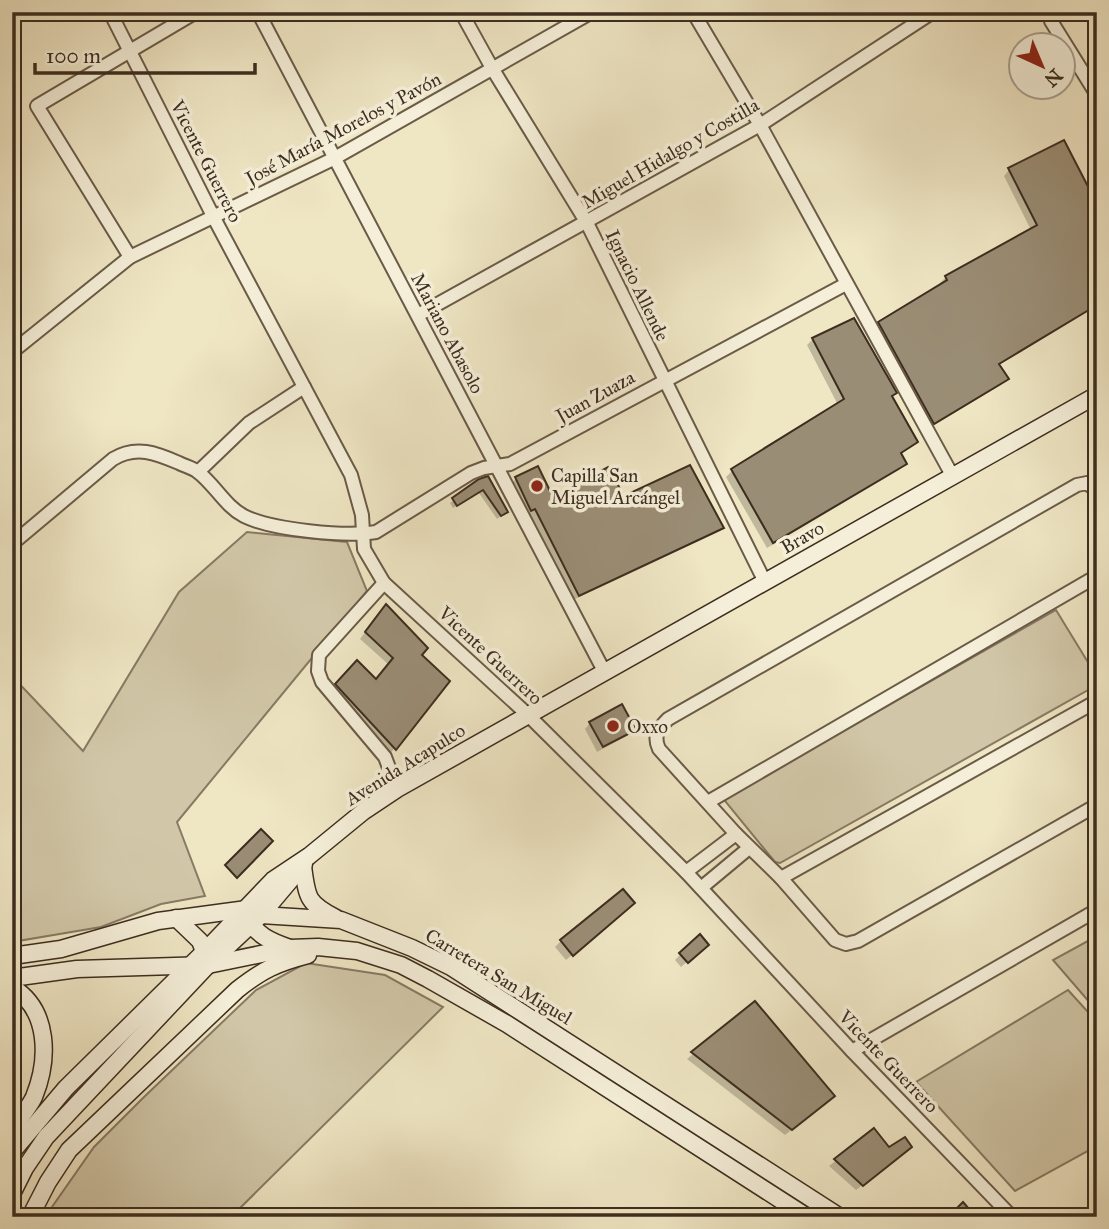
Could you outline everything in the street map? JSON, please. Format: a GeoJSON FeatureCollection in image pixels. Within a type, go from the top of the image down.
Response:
{"type":"FeatureCollection","features":[{"type":"Feature","properties":{"kind":"main road","name":"Bravo"},"geometry":{"type":"LineString","coordinates":[[528,715],[1097,396]]}},
{"type":"Feature","properties":{"kind":"main road","name":"Avenida Acapulco"},"geometry":{"type":"LineString","coordinates":[[253,916],[306,861],[364,811],[397,789],[528,715]]}},
{"type":"Feature","properties":{"kind":"main road","name":"Avenida Acapulco"},"geometry":{"type":"LineString","coordinates":[[253,916],[273,880],[306,861]]}},
{"type":"Feature","properties":{"kind":"main road"},"geometry":{"type":"LineString","coordinates":[[306,861],[306,892],[315,907],[341,920]]}},
{"type":"Feature","properties":{"kind":"main road"},"geometry":{"type":"LineString","coordinates":[[202,915],[238,901],[273,880]]}},
{"type":"Feature","properties":{"kind":"main road","name":"Carretera San Miguel"},"geometry":{"type":"LineString","coordinates":[[12,956],[61,949],[176,918],[202,915],[341,920],[412,948],[451,967],[840,1217]]}},
{"type":"Feature","properties":{"kind":"main road"},"geometry":{"type":"LineString","coordinates":[[12,1194],[25,1168],[46,1137],[207,958],[253,916],[270,941],[290,948]]}},
{"type":"Feature","properties":{"kind":"main road"},"geometry":{"type":"LineString","coordinates":[[176,918],[200,941],[207,958]]}},
{"type":"Feature","properties":{"kind":"main road","name":"Carretera San Miguel"},"geometry":{"type":"LineString","coordinates":[[12,978],[76,969],[190,966],[207,958],[290,948],[318,947],[357,951],[401,965],[507,1024],[807,1217]]}},
{"type":"Feature","properties":{"kind":"main road"},"geometry":{"type":"LineString","coordinates":[[30,1217],[69,1150],[237,990],[262,970],[280,962],[311,954],[357,951]]}},
{"type":"Feature","properties":{"kind":"main road"},"geometry":{"type":"LineString","coordinates":[[12,1152],[66,1088],[190,966]]}},
{"type":"Feature","properties":{"kind":"main road"},"geometry":{"type":"LineString","coordinates":[[12,987],[29,1001],[37,1014],[44,1052],[41,1075],[33,1099],[12,1135]]}},
{"type":"Feature","properties":{"kind":"street","name":"Vicente Guerrero"},"geometry":{"type":"LineString","coordinates":[[110,12],[214,218],[351,475],[360,505],[364,549],[384,583],[528,715],[686,872],[852,1051],[1012,1217]]}},
{"type":"Feature","properties":{"kind":"street"},"geometry":{"type":"LineString","coordinates":[[130,257],[37,106],[196,12]]}},
{"type":"Feature","properties":{"kind":"street","name":"Mariano Abasolo"},"geometry":{"type":"LineString","coordinates":[[258,12],[604,671]]}},
{"type":"Feature","properties":{"kind":"street","name":"Ignacio Allende"},"geometry":{"type":"LineString","coordinates":[[461,12],[587,223],[765,582]]}},
{"type":"Feature","properties":{"kind":"street","name":"José María Morelos y Pavón"},"geometry":{"type":"LineString","coordinates":[[12,352],[130,257],[334,159],[592,12]]}},
{"type":"Feature","properties":{"kind":"street"},"geometry":{"type":"LineString","coordinates":[[693,12],[760,125],[952,475]]}},
{"type":"Feature","properties":{"kind":"street"},"geometry":{"type":"LineString","coordinates":[[1052,12],[1051,21],[1097,95]]}},
{"type":"Feature","properties":{"kind":"street","name":"Miguel Hidalgo y Costilla"},"geometry":{"type":"LineString","coordinates":[[418,315],[760,125],[931,13]]}},
{"type":"Feature","properties":{"kind":"street","name":"Juan Zuaza"},"geometry":{"type":"LineString","coordinates":[[362,534],[376,532],[471,473],[510,464],[846,284]]}},
{"type":"Feature","properties":{"kind":"street"},"geometry":{"type":"LineString","coordinates":[[198,472],[249,422],[304,387]]}},
{"type":"Feature","properties":{"kind":"street"},"geometry":{"type":"LineString","coordinates":[[12,544],[122,454],[131,451],[153,452],[198,472],[243,516],[282,527],[362,534]]}},
{"type":"Feature","properties":{"kind":"street"},"geometry":{"type":"LineString","coordinates":[[1097,491],[1087,483],[1077,485],[668,719],[656,733],[655,741],[659,749],[749,848],[781,878],[835,940],[846,944],[858,941],[1097,805]]}},
{"type":"Feature","properties":{"kind":"street"},"geometry":{"type":"LineString","coordinates":[[708,802],[1097,576]]}},
{"type":"Feature","properties":{"kind":"street"},"geometry":{"type":"LineString","coordinates":[[384,583],[319,655],[318,671],[321,682],[385,757],[397,789]]}},
{"type":"Feature","properties":{"kind":"street"},"geometry":{"type":"LineString","coordinates":[[781,878],[1097,701]]}},
{"type":"Feature","properties":{"kind":"street"},"geometry":{"type":"LineString","coordinates":[[686,872],[736,834]]}},
{"type":"Feature","properties":{"kind":"street"},"geometry":{"type":"LineString","coordinates":[[701,888],[749,848]]}},
{"type":"Feature","properties":{"kind":"street"},"geometry":{"type":"LineString","coordinates":[[852,1051],[1097,910]]}},
{"type":"Feature","properties":{"kind":"shaded area"},"geometry":{"type":"Polygon","coordinates":[[[247,532],[347,542],[367,591],[177,822],[205,896],[161,904],[101,927],[12,942],[12,676],[83,751],[179,592],[247,532]]]}},
{"type":"Feature","properties":{"kind":"shaded area"},"geometry":{"type":"Polygon","coordinates":[[[1056,610],[1097,677],[1097,685],[780,863],[775,862],[725,801],[728,796],[1056,610]]]}},
{"type":"Feature","properties":{"kind":"shaded area"},"geometry":{"type":"Polygon","coordinates":[[[1097,936],[1097,1011],[1053,960],[1097,936]]]}},
{"type":"Feature","properties":{"kind":"shaded area"},"geometry":{"type":"Polygon","coordinates":[[[306,963],[385,975],[443,1007],[231,1217],[45,1217],[94,1147],[143,1098],[256,990],[306,963]]]}},
{"type":"Feature","properties":{"kind":"shaded area"},"geometry":{"type":"Polygon","coordinates":[[[1068,990],[1097,1022],[1097,1146],[1015,1191],[916,1082],[1068,990]]]}},
{"type":"Feature","properties":{"kind":"building"},"geometry":{"type":"Polygon","coordinates":[[[1064,140],[1097,204],[1097,246],[1091,249],[1097,260],[1097,305],[999,364],[1009,379],[934,424],[878,322],[947,280],[945,276],[1037,225],[1008,168],[1064,140]]]}},
{"type":"Feature","properties":{"kind":"building"},"geometry":{"type":"Polygon","coordinates":[[[854,318],[897,393],[892,396],[918,442],[901,453],[907,464],[773,543],[731,469],[844,399],[812,338],[854,318]]]}},
{"type":"Feature","properties":{"kind":"building"},"geometry":{"type":"Polygon","coordinates":[[[690,465],[724,528],[579,596],[535,509],[531,511],[515,477],[538,466],[553,497],[608,467],[624,496],[690,465]]]}},
{"type":"Feature","properties":{"kind":"building"},"geometry":{"type":"Polygon","coordinates":[[[488,476],[508,512],[501,516],[483,490],[457,506],[452,498],[479,479],[488,476]]]}},
{"type":"Feature","properties":{"kind":"building"},"geometry":{"type":"Polygon","coordinates":[[[386,604],[428,648],[422,655],[450,681],[396,750],[335,684],[357,660],[376,679],[393,658],[365,632],[386,604]]]}},
{"type":"Feature","properties":{"kind":"building","name":"Oxxo"},"geometry":{"type":"Polygon","coordinates":[[[622,704],[636,730],[603,747],[589,722],[622,704]]]}},
{"type":"Feature","properties":{"kind":"building"},"geometry":{"type":"Polygon","coordinates":[[[261,829],[273,841],[237,878],[225,865],[261,829]]]}},
{"type":"Feature","properties":{"kind":"building"},"geometry":{"type":"Polygon","coordinates":[[[623,889],[635,903],[573,956],[560,940],[623,889]]]}},
{"type":"Feature","properties":{"kind":"building"},"geometry":{"type":"Polygon","coordinates":[[[700,934],[709,945],[688,963],[679,953],[700,934]]]}},
{"type":"Feature","properties":{"kind":"building"},"geometry":{"type":"Polygon","coordinates":[[[755,1001],[835,1096],[792,1130],[691,1052],[755,1001]]]}},
{"type":"Feature","properties":{"kind":"building"},"geometry":{"type":"Polygon","coordinates":[[[874,1128],[889,1147],[905,1137],[912,1147],[863,1186],[834,1159],[874,1128]]]}},
{"type":"Feature","properties":{"kind":"building"},"geometry":{"type":"Polygon","coordinates":[[[963,1202],[976,1217],[948,1217],[963,1202]]]}},
{"type":"Feature","properties":{"kind":"place","name":"Capilla San Miguel Arcángel"},"geometry":{"type":"Point","coordinates":[537,486]}},
{"type":"Feature","properties":{"kind":"place","name":"Oxxo"},"geometry":{"type":"Point","coordinates":[613,726]}}]}
